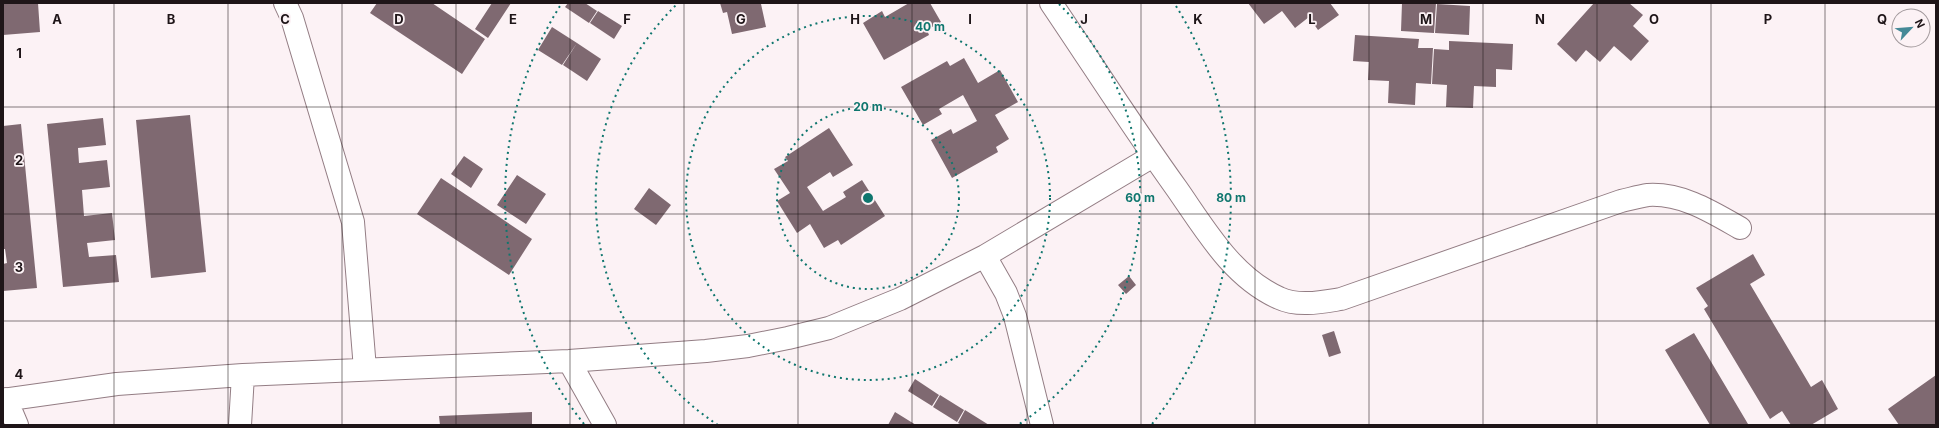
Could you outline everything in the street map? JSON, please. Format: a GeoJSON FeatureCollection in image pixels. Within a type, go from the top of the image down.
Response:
{"type":"FeatureCollection","features":[{"type":"Feature","properties":{"kind":"street"},"geometry":{"type":"LineString","coordinates":[[285,3],[292,18],[353,222],[366,369]]}},
{"type":"Feature","properties":{"kind":"street"},"geometry":{"type":"LineString","coordinates":[[1051,3],[1153,156],[1221,251],[1248,280],[1280,299],[1311,304],[1341,300],[1621,201],[1649,195],[1678,198],[1705,208],[1740,228]]}},
{"type":"Feature","properties":{"kind":"street"},"geometry":{"type":"LineString","coordinates":[[17,425],[5,400],[117,384],[243,375],[569,361],[748,346],[795,337],[829,328],[900,299],[985,256],[1153,156]]}},
{"type":"Feature","properties":{"kind":"street"},"geometry":{"type":"LineString","coordinates":[[985,256],[1006,293],[1015,316],[1042,425]]}},
{"type":"Feature","properties":{"kind":"street"},"geometry":{"type":"LineString","coordinates":[[569,361],[605,425]]}},
{"type":"Feature","properties":{"kind":"street"},"geometry":{"type":"LineString","coordinates":[[240,425],[243,375]]}},
{"type":"Feature","properties":{"kind":"building"},"geometry":{"type":"Polygon","coordinates":[[[3,3],[38,3],[40,32],[3,35],[3,3]]]}},
{"type":"Feature","properties":{"kind":"building"},"geometry":{"type":"Polygon","coordinates":[[[377,3],[432,3],[485,39],[462,74],[370,13],[377,3]]]}},
{"type":"Feature","properties":{"kind":"building"},"geometry":{"type":"Polygon","coordinates":[[[492,3],[511,3],[488,38],[475,29],[492,3]]]}},
{"type":"Feature","properties":{"kind":"building"},"geometry":{"type":"Polygon","coordinates":[[[568,3],[585,3],[597,11],[589,23],[565,7],[568,3]]]}},
{"type":"Feature","properties":{"kind":"building"},"geometry":{"type":"Polygon","coordinates":[[[720,3],[765,3],[761,4],[766,27],[732,34],[727,12],[723,13],[720,3]]]}},
{"type":"Feature","properties":{"kind":"building"},"geometry":{"type":"Polygon","coordinates":[[[909,3],[930,3],[941,22],[927,30],[929,35],[884,60],[863,23],[882,11],[885,17],[909,3]]]}},
{"type":"Feature","properties":{"kind":"building"},"geometry":{"type":"Polygon","coordinates":[[[1248,3],[1330,3],[1339,15],[1318,30],[1309,17],[1295,28],[1282,11],[1264,24],[1248,3]]]}},
{"type":"Feature","properties":{"kind":"building"},"geometry":{"type":"Polygon","coordinates":[[[1402,3],[1436,3],[1434,33],[1401,31],[1402,3]]]}},
{"type":"Feature","properties":{"kind":"building"},"geometry":{"type":"Polygon","coordinates":[[[1594,3],[1629,3],[1643,15],[1633,26],[1649,41],[1631,61],[1614,46],[1600,62],[1586,50],[1576,62],[1557,44],[1594,3]]]}},
{"type":"Feature","properties":{"kind":"building"},"geometry":{"type":"Polygon","coordinates":[[[1437,4],[1470,6],[1469,35],[1435,33],[1437,4]]]}},
{"type":"Feature","properties":{"kind":"building"},"geometry":{"type":"Polygon","coordinates":[[[598,11],[622,26],[614,39],[590,23],[598,11]]]}},
{"type":"Feature","properties":{"kind":"building"},"geometry":{"type":"Polygon","coordinates":[[[552,27],[577,43],[562,65],[538,50],[552,27]]]}},
{"type":"Feature","properties":{"kind":"building"},"geometry":{"type":"Polygon","coordinates":[[[1355,35],[1419,39],[1418,48],[1433,48],[1431,84],[1416,83],[1415,105],[1388,103],[1389,81],[1368,80],[1369,62],[1353,61],[1355,35]]]}},
{"type":"Feature","properties":{"kind":"building"},"geometry":{"type":"Polygon","coordinates":[[[1449,41],[1513,44],[1512,70],[1496,69],[1496,87],[1474,86],[1473,108],[1446,107],[1447,85],[1432,84],[1434,49],[1449,50],[1449,41]]]}},
{"type":"Feature","properties":{"kind":"building"},"geometry":{"type":"Polygon","coordinates":[[[577,43],[601,59],[587,81],[563,65],[577,43]]]}},
{"type":"Feature","properties":{"kind":"building"},"geometry":{"type":"Polygon","coordinates":[[[964,58],[978,83],[1000,70],[1018,102],[995,115],[1009,139],[996,147],[998,152],[952,178],[931,140],[951,129],[953,134],[977,121],[963,95],[939,109],[942,114],[923,125],[901,87],[947,61],[950,66],[964,58]]]}},
{"type":"Feature","properties":{"kind":"building"},"geometry":{"type":"Polygon","coordinates":[[[190,115],[206,272],[151,278],[136,120],[190,115]]]}},
{"type":"Feature","properties":{"kind":"building"},"geometry":{"type":"Polygon","coordinates":[[[103,118],[106,145],[78,148],[79,163],[107,160],[110,187],[82,190],[84,216],[112,213],[115,240],[87,243],[89,257],[116,255],[119,282],[63,287],[47,124],[103,118]]]}},
{"type":"Feature","properties":{"kind":"building"},"geometry":{"type":"Polygon","coordinates":[[[21,124],[37,288],[3,291],[3,264],[7,263],[5,249],[3,249],[3,126],[21,124]]]}},
{"type":"Feature","properties":{"kind":"building"},"geometry":{"type":"Polygon","coordinates":[[[829,128],[853,165],[833,177],[830,172],[807,187],[823,211],[846,197],[843,192],[862,180],[885,216],[841,245],[838,240],[824,248],[810,224],[797,233],[777,201],[790,193],[774,169],[788,161],[785,157],[829,128]]]}},
{"type":"Feature","properties":{"kind":"building"},"geometry":{"type":"Polygon","coordinates":[[[464,156],[483,169],[471,188],[451,174],[464,156]]]}},
{"type":"Feature","properties":{"kind":"building"},"geometry":{"type":"Polygon","coordinates":[[[517,175],[546,194],[526,224],[497,205],[517,175]]]}},
{"type":"Feature","properties":{"kind":"building"},"geometry":{"type":"Polygon","coordinates":[[[441,178],[532,239],[509,275],[417,214],[441,178]]]}},
{"type":"Feature","properties":{"kind":"building"},"geometry":{"type":"Polygon","coordinates":[[[649,188],[671,205],[656,225],[634,209],[649,188]]]}},
{"type":"Feature","properties":{"kind":"building"},"geometry":{"type":"Polygon","coordinates":[[[1753,254],[1765,275],[1750,284],[1811,387],[1822,380],[1838,409],[1811,425],[1791,425],[1782,411],[1770,419],[1704,309],[1708,306],[1696,288],[1753,254]]]}},
{"type":"Feature","properties":{"kind":"building"},"geometry":{"type":"Polygon","coordinates":[[[1129,276],[1136,285],[1126,294],[1118,285],[1129,276]]]}},
{"type":"Feature","properties":{"kind":"building"},"geometry":{"type":"Polygon","coordinates":[[[1334,331],[1341,353],[1329,357],[1322,335],[1334,331]]]}},
{"type":"Feature","properties":{"kind":"building"},"geometry":{"type":"Polygon","coordinates":[[[1694,333],[1748,424],[1710,425],[1665,350],[1694,333]]]}},
{"type":"Feature","properties":{"kind":"building"},"geometry":{"type":"Polygon","coordinates":[[[1936,375],[1936,425],[1899,425],[1888,409],[1936,375]]]}},
{"type":"Feature","properties":{"kind":"building"},"geometry":{"type":"Polygon","coordinates":[[[915,379],[939,395],[932,406],[908,391],[915,379]]]}},
{"type":"Feature","properties":{"kind":"building"},"geometry":{"type":"Polygon","coordinates":[[[940,395],[964,410],[957,422],[933,407],[940,395]]]}},
{"type":"Feature","properties":{"kind":"building"},"geometry":{"type":"Polygon","coordinates":[[[965,410],[989,425],[962,425],[958,423],[965,410]]]}},
{"type":"Feature","properties":{"kind":"building"},"geometry":{"type":"Polygon","coordinates":[[[532,412],[532,425],[440,425],[439,416],[532,412]]]}},
{"type":"Feature","properties":{"kind":"building"},"geometry":{"type":"Polygon","coordinates":[[[895,412],[916,425],[888,425],[895,412]]]}}]}
